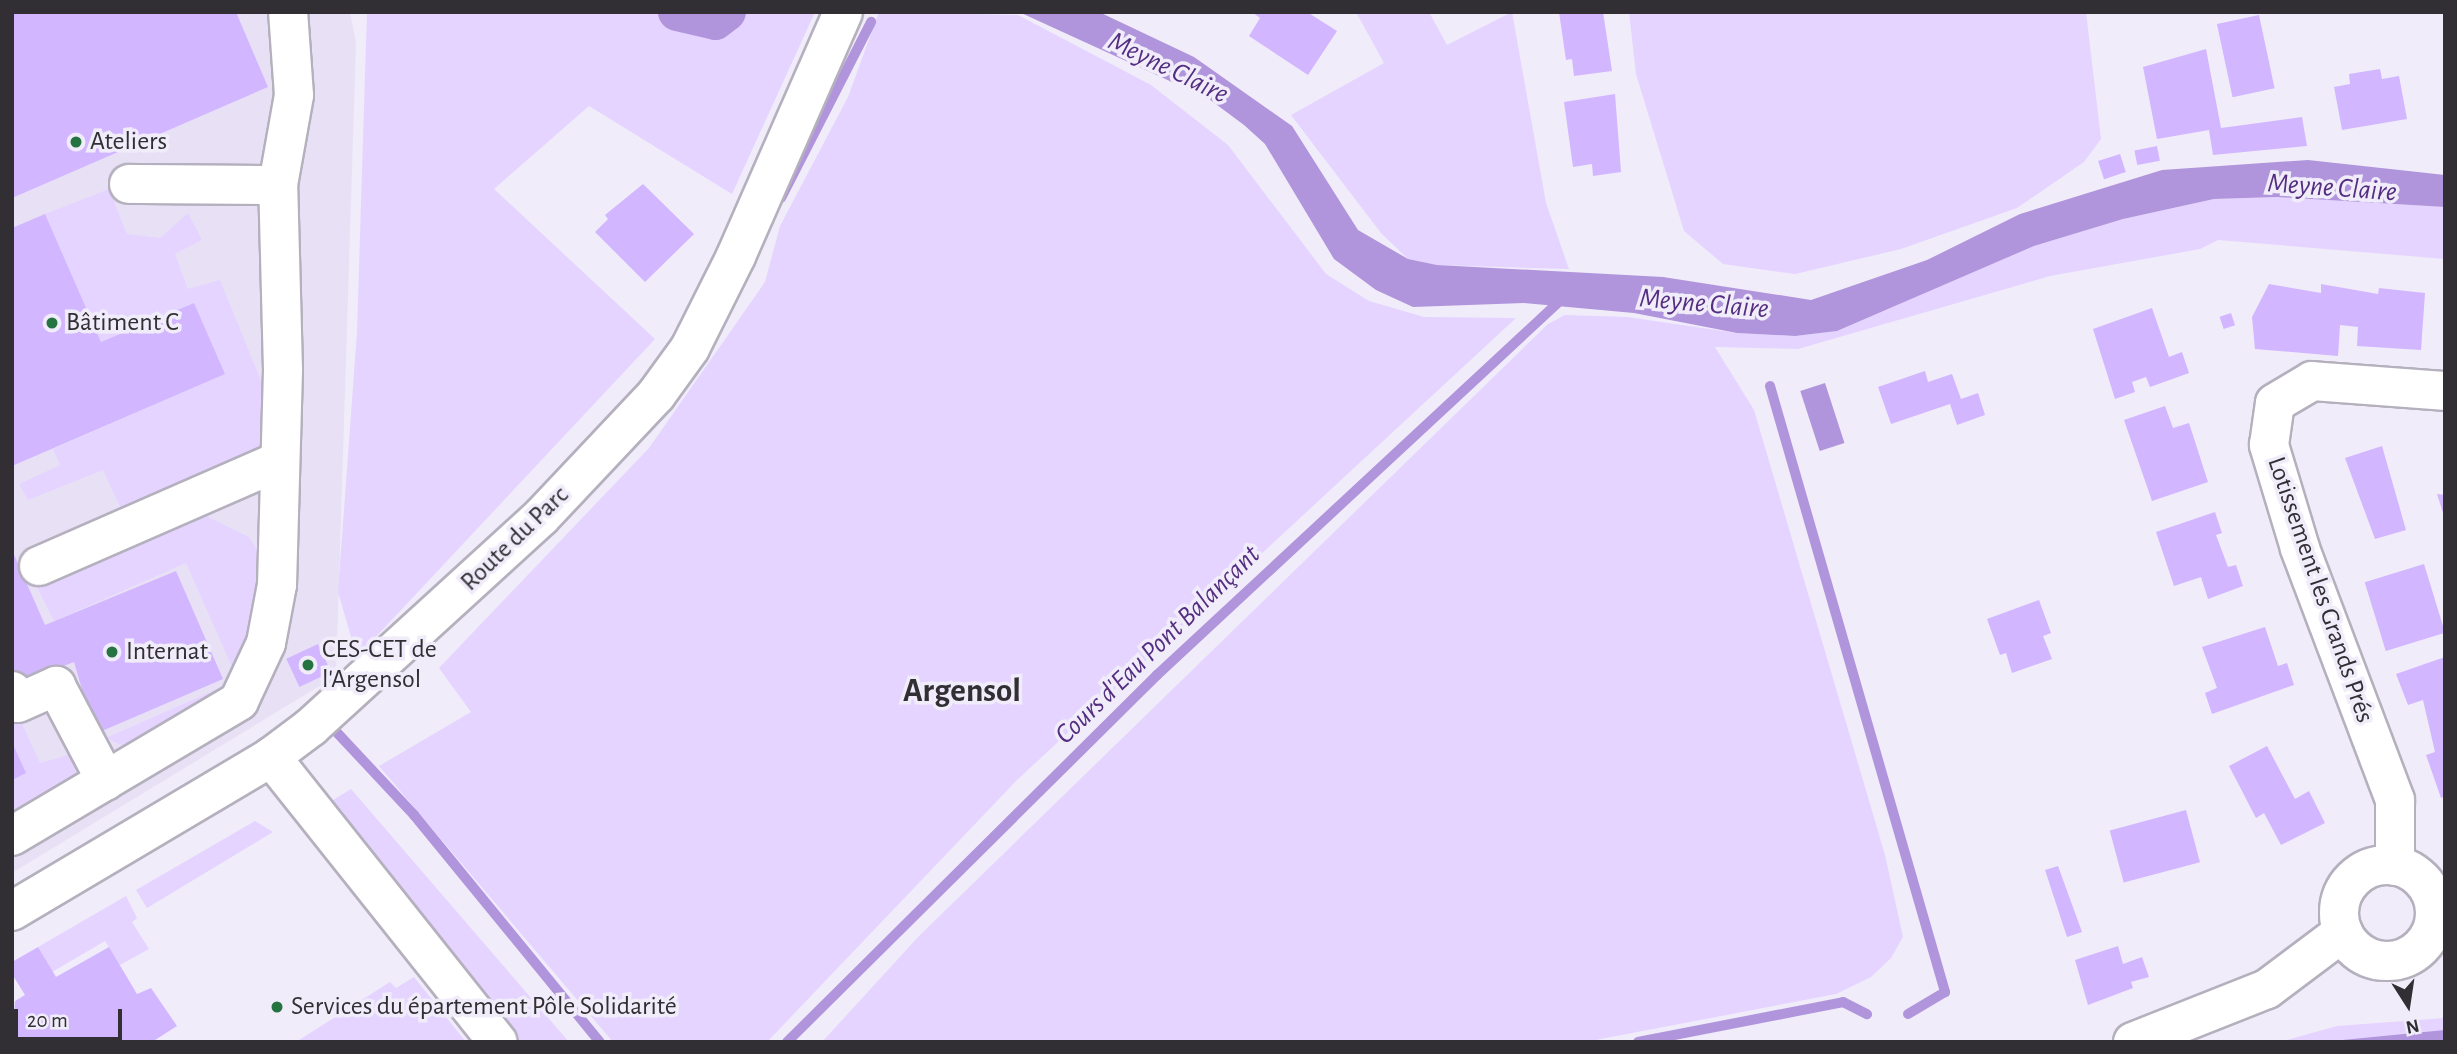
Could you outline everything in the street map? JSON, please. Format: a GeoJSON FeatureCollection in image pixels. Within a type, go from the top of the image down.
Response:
{"type":"FeatureCollection","features":[{"type":"Feature","properties":{"kind":"street"},"geometry":{"type":"LineString","coordinates":[[12,836],[239,701],[266,643],[277,585],[283,370],[278,185],[294,95],[288,12]]}},
{"type":"Feature","properties":{"kind":"street","name":"Route du Parc"},"geometry":{"type":"LineString","coordinates":[[12,911],[271,757],[391,657],[541,517],[656,395],[690,348],[736,256],[843,12]]}},
{"type":"Feature","properties":{"kind":"street"},"geometry":{"type":"LineString","coordinates":[[129,184],[278,185]]}},
{"type":"Feature","properties":{"kind":"street","name":"Lotissement les Grands Prés"},"geometry":{"type":"LineString","coordinates":[[2395,866],[2395,800],[2300,548],[2269,445],[2275,403],[2312,381],[2445,391]]}},
{"type":"Feature","properties":{"kind":"street"},"geometry":{"type":"LineString","coordinates":[[39,566],[279,461]]}},
{"type":"Feature","properties":{"kind":"street"},"geometry":{"type":"LineString","coordinates":[[12,691],[18,703],[56,686],[106,781]]}},
{"type":"Feature","properties":{"kind":"street"},"geometry":{"type":"LineString","coordinates":[[271,757],[498,1042]]}},
{"type":"Feature","properties":{"kind":"street"},"geometry":{"type":"LineString","coordinates":[[2395,866],[2420,878],[2429,889],[2434,902],[2438,933],[2417,949],[2396,960],[2365,955],[2343,932],[2339,918],[2345,889],[2366,870],[2395,866]]}},
{"type":"Feature","properties":{"kind":"street"},"geometry":{"type":"LineString","coordinates":[[2133,1042],[2267,989],[2343,932]]}},
{"type":"Feature","properties":{"kind":"shaded area"},"geometry":{"type":"Polygon","coordinates":[[[12,12],[350,12],[356,43],[336,676],[12,873],[12,12]]]}},
{"type":"Feature","properties":{"kind":"shaded area"},"geometry":{"type":"Polygon","coordinates":[[[367,12],[815,12],[732,194],[589,106],[494,189],[655,339],[357,657],[338,592],[357,332],[367,12]]]}},
{"type":"Feature","properties":{"kind":"shaded area"},"geometry":{"type":"Polygon","coordinates":[[[879,12],[1018,15],[1151,85],[1228,145],[1326,274],[1369,301],[1424,317],[1516,318],[1017,780],[767,1042],[613,1042],[379,766],[471,712],[439,668],[649,448],[765,282],[780,226],[848,97],[879,12]]]}},
{"type":"Feature","properties":{"kind":"shaded area"},"geometry":{"type":"Polygon","coordinates":[[[1356,12],[1429,12],[1447,45],[1512,12],[1546,203],[1569,269],[1437,265],[1408,259],[1381,233],[1291,115],[1384,63],[1356,12]]]}},
{"type":"Feature","properties":{"kind":"shaded area"},"geometry":{"type":"Polygon","coordinates":[[[1629,12],[2086,12],[2101,139],[2084,162],[2017,208],[1901,249],[1795,274],[1723,264],[1684,231],[1636,74],[1629,12]]]}},
{"type":"Feature","properties":{"kind":"shaded area"},"geometry":{"type":"Polygon","coordinates":[[[109,189],[127,234],[160,238],[188,213],[202,240],[175,254],[188,289],[220,280],[266,393],[272,448],[123,513],[103,470],[28,500],[19,484],[60,465],[53,449],[225,374],[194,303],[101,342],[45,214],[109,189]]]}},
{"type":"Feature","properties":{"kind":"shaded area"},"geometry":{"type":"Polygon","coordinates":[[[2277,197],[2445,207],[2445,259],[2218,240],[2200,249],[2050,276],[1798,349],[1715,347],[1754,410],[1885,855],[1903,937],[1891,958],[1871,977],[1836,994],[1585,1042],[822,1042],[919,936],[1548,324],[1565,315],[1627,317],[1737,333],[1795,336],[1837,331],[2034,246],[2123,219],[2214,199],[2277,197]]]}},
{"type":"Feature","properties":{"kind":"shaded area"},"geometry":{"type":"Polygon","coordinates":[[[206,516],[249,537],[260,555],[259,606],[237,678],[186,563],[54,621],[37,587],[206,516]]]}},
{"type":"Feature","properties":{"kind":"shaded area"},"geometry":{"type":"Polygon","coordinates":[[[222,687],[223,698],[128,748],[106,738],[222,687]]]}},
{"type":"Feature","properties":{"kind":"shaded area"},"geometry":{"type":"Polygon","coordinates":[[[12,702],[40,763],[72,754],[79,787],[12,826],[12,779],[26,773],[12,742],[12,702]]]}},
{"type":"Feature","properties":{"kind":"shaded area"},"geometry":{"type":"Polygon","coordinates":[[[351,789],[569,1042],[521,1042],[330,802],[351,789]]]}},
{"type":"Feature","properties":{"kind":"shaded area"},"geometry":{"type":"Polygon","coordinates":[[[255,821],[273,832],[147,908],[136,890],[255,821]]]}},
{"type":"Feature","properties":{"kind":"shaded area"},"geometry":{"type":"Polygon","coordinates":[[[126,896],[137,918],[132,922],[149,949],[120,965],[105,941],[52,972],[38,947],[126,896]]]}},
{"type":"Feature","properties":{"kind":"shaded area"},"geometry":{"type":"Polygon","coordinates":[[[414,977],[466,1042],[296,1042],[390,982],[396,988],[414,977]]]}},
{"type":"Feature","properties":{"kind":"shaded area"},"geometry":{"type":"Polygon","coordinates":[[[2445,1018],[2445,1042],[2280,1042],[2337,1026],[2445,1018]]]}},
{"type":"Feature","properties":{"kind":"water","name":"Meyne Claire"},"geometry":{"type":"Polygon","coordinates":[[[1019,12],[1099,12],[1194,57],[1292,126],[1358,230],[1408,259],[1437,265],[1663,277],[1811,300],[1927,260],[2020,214],[2162,170],[2308,160],[2445,175],[2445,207],[2277,197],[2214,199],[2123,219],[2034,246],[1837,331],[1795,336],[1737,333],[1634,313],[1524,303],[1413,307],[1376,290],[1334,259],[1265,144],[1244,125],[1209,99],[1019,12]]]}},
{"type":"Feature","properties":{"kind":"water"},"geometry":{"type":"Polygon","coordinates":[[[1825,383],[1844,443],[1820,451],[1800,391],[1825,383]]]}},
{"type":"Feature","properties":{"kind":"water"},"geometry":{"type":"Polygon","coordinates":[[[2445,1030],[2445,1042],[2331,1042],[2332,1041],[2445,1030]]]}},
{"type":"Feature","properties":{"kind":"building","name":"Ateliers"},"geometry":{"type":"Polygon","coordinates":[[[12,12],[236,12],[268,87],[12,198],[12,12]]]}},
{"type":"Feature","properties":{"kind":"building"},"geometry":{"type":"Polygon","coordinates":[[[1252,12],[1307,12],[1337,31],[1308,75],[1249,36],[1260,18],[1252,12]]]}},
{"type":"Feature","properties":{"kind":"building"},"geometry":{"type":"Polygon","coordinates":[[[1559,12],[1603,12],[1612,71],[1574,76],[1572,59],[1566,60],[1559,12]]]}},
{"type":"Feature","properties":{"kind":"building"},"geometry":{"type":"Polygon","coordinates":[[[2259,15],[2275,88],[2233,97],[2217,24],[2259,15]]]}},
{"type":"Feature","properties":{"kind":"building"},"geometry":{"type":"Polygon","coordinates":[[[2206,49],[2221,128],[2302,117],[2307,146],[2213,155],[2209,130],[2157,139],[2143,67],[2206,49]]]}},
{"type":"Feature","properties":{"kind":"building"},"geometry":{"type":"Polygon","coordinates":[[[2380,69],[2382,79],[2399,76],[2407,119],[2342,130],[2334,87],[2350,84],[2349,74],[2380,69]]]}},
{"type":"Feature","properties":{"kind":"building"},"geometry":{"type":"Polygon","coordinates":[[[1615,94],[1621,172],[1593,176],[1592,164],[1573,167],[1564,102],[1615,94]]]}},
{"type":"Feature","properties":{"kind":"building"},"geometry":{"type":"Polygon","coordinates":[[[2157,146],[2160,161],[2137,165],[2134,150],[2157,146]]]}},
{"type":"Feature","properties":{"kind":"building"},"geometry":{"type":"Polygon","coordinates":[[[2120,154],[2126,172],[2104,179],[2098,161],[2120,154]]]}},
{"type":"Feature","properties":{"kind":"building"},"geometry":{"type":"Polygon","coordinates":[[[643,184],[694,234],[645,282],[595,232],[608,219],[605,215],[643,184]]]}},
{"type":"Feature","properties":{"kind":"building","name":"Bâtiment C"},"geometry":{"type":"Polygon","coordinates":[[[45,214],[101,342],[194,303],[225,374],[12,466],[12,228],[45,214]]]}},
{"type":"Feature","properties":{"kind":"building"},"geometry":{"type":"Polygon","coordinates":[[[2269,284],[2321,293],[2321,284],[2378,294],[2379,288],[2425,293],[2421,350],[2357,346],[2358,327],[2340,325],[2338,356],[2255,349],[2252,317],[2269,284]]]}},
{"type":"Feature","properties":{"kind":"building"},"geometry":{"type":"Polygon","coordinates":[[[2152,308],[2169,357],[2182,352],[2189,373],[2150,387],[2146,377],[2132,382],[2135,392],[2115,399],[2093,329],[2152,308]]]}},
{"type":"Feature","properties":{"kind":"building"},"geometry":{"type":"Polygon","coordinates":[[[2231,313],[2235,325],[2224,329],[2220,317],[2231,313]]]}},
{"type":"Feature","properties":{"kind":"building"},"geometry":{"type":"Polygon","coordinates":[[[1925,371],[1928,382],[1952,374],[1961,399],[1978,393],[1985,415],[1957,425],[1950,404],[1891,424],[1878,387],[1925,371]]]}},
{"type":"Feature","properties":{"kind":"building"},"geometry":{"type":"Polygon","coordinates":[[[2165,406],[2173,428],[2189,423],[2208,482],[2152,501],[2124,420],[2165,406]]]}},
{"type":"Feature","properties":{"kind":"building"},"geometry":{"type":"Polygon","coordinates":[[[2382,446],[2406,530],[2375,539],[2345,458],[2382,446]]]}},
{"type":"Feature","properties":{"kind":"building"},"geometry":{"type":"Polygon","coordinates":[[[2437,494],[2445,495],[2445,516],[2444,516],[2437,494]]]}},
{"type":"Feature","properties":{"kind":"building"},"geometry":{"type":"Polygon","coordinates":[[[2215,512],[2222,533],[2216,535],[2228,567],[2236,565],[2243,586],[2208,599],[2201,577],[2174,586],[2156,532],[2215,512]]]}},
{"type":"Feature","properties":{"kind":"building","name":"Internat"},"geometry":{"type":"Polygon","coordinates":[[[12,550],[45,625],[176,571],[223,679],[95,734],[74,662],[19,683],[12,668],[12,550]]]}},
{"type":"Feature","properties":{"kind":"building"},"geometry":{"type":"Polygon","coordinates":[[[2424,564],[2445,633],[2386,651],[2365,582],[2424,564]]]}},
{"type":"Feature","properties":{"kind":"building"},"geometry":{"type":"Polygon","coordinates":[[[2039,600],[2051,633],[2043,636],[2052,659],[2012,673],[2006,653],[2000,655],[1987,619],[2039,600]]]}},
{"type":"Feature","properties":{"kind":"building"},"geometry":{"type":"Polygon","coordinates":[[[2265,627],[2278,666],[2287,663],[2294,685],[2212,714],[2205,693],[2217,688],[2202,647],[2265,627]]]}},
{"type":"Feature","properties":{"kind":"building","name":"CES-CET de l'Argensol"},"geometry":{"type":"Polygon","coordinates":[[[318,644],[331,672],[299,687],[286,659],[318,644]]]}},
{"type":"Feature","properties":{"kind":"building"},"geometry":{"type":"Polygon","coordinates":[[[2445,657],[2445,796],[2441,798],[2426,755],[2435,752],[2423,700],[2408,705],[2396,674],[2445,657]]]}},
{"type":"Feature","properties":{"kind":"building"},"geometry":{"type":"Polygon","coordinates":[[[12,742],[26,773],[14,779],[12,775],[12,742]]]}},
{"type":"Feature","properties":{"kind":"building"},"geometry":{"type":"Polygon","coordinates":[[[2267,746],[2295,799],[2309,791],[2325,823],[2281,845],[2264,813],[2256,818],[2229,766],[2267,746]]]}},
{"type":"Feature","properties":{"kind":"building"},"geometry":{"type":"Polygon","coordinates":[[[2186,810],[2200,862],[2124,883],[2110,830],[2186,810]]]}},
{"type":"Feature","properties":{"kind":"building"},"geometry":{"type":"Polygon","coordinates":[[[2058,866],[2082,932],[2067,937],[2045,870],[2058,866]]]}},
{"type":"Feature","properties":{"kind":"building"},"geometry":{"type":"Polygon","coordinates":[[[2118,946],[2123,964],[2142,957],[2149,977],[2131,982],[2133,988],[2088,1005],[2075,960],[2118,946]]]}},
{"type":"Feature","properties":{"kind":"building"},"geometry":{"type":"Polygon","coordinates":[[[38,947],[56,977],[109,947],[137,994],[151,988],[177,1026],[152,1042],[12,1042],[15,1001],[25,995],[12,974],[12,962],[38,947]]]}},
{"type":"Feature","properties":{"kind":"waterway"},"geometry":{"type":"LineString","coordinates":[[677,12],[715,21],[727,12]]}},
{"type":"Feature","properties":{"kind":"waterway"},"geometry":{"type":"LineString","coordinates":[[781,198],[871,22]]}},
{"type":"Feature","properties":{"kind":"waterway","name":"Cours d'Eau Pont Balançant"},"geometry":{"type":"LineString","coordinates":[[787,1042],[1157,675],[1563,298]]}},
{"type":"Feature","properties":{"kind":"waterway"},"geometry":{"type":"LineString","coordinates":[[1770,386],[1945,992],[1908,1014]]}},
{"type":"Feature","properties":{"kind":"waterway"},"geometry":{"type":"LineString","coordinates":[[328,723],[414,815],[600,1042]]}},
{"type":"Feature","properties":{"kind":"waterway"},"geometry":{"type":"LineString","coordinates":[[1638,1042],[1843,1002],[1867,1014]]}},
{"type":"Feature","properties":{"kind":"place","name":"Ateliers"},"geometry":{"type":"Point","coordinates":[76,142]}},
{"type":"Feature","properties":{"kind":"place","name":"Bâtiment C"},"geometry":{"type":"Point","coordinates":[52,323]}},
{"type":"Feature","properties":{"kind":"place","name":"Internat"},"geometry":{"type":"Point","coordinates":[112,652]}},
{"type":"Feature","properties":{"kind":"place","name":"CES-CET de l'Argensol"},"geometry":{"type":"Point","coordinates":[308,665]}},
{"type":"Feature","properties":{"kind":"place","name":"Services du épartement Pôle Solidarité"},"geometry":{"type":"Point","coordinates":[277,1007]}},
{"type":"Feature","properties":{"kind":"district","name":"Argensol"},"geometry":{"type":"Point","coordinates":[962,692]}}]}
